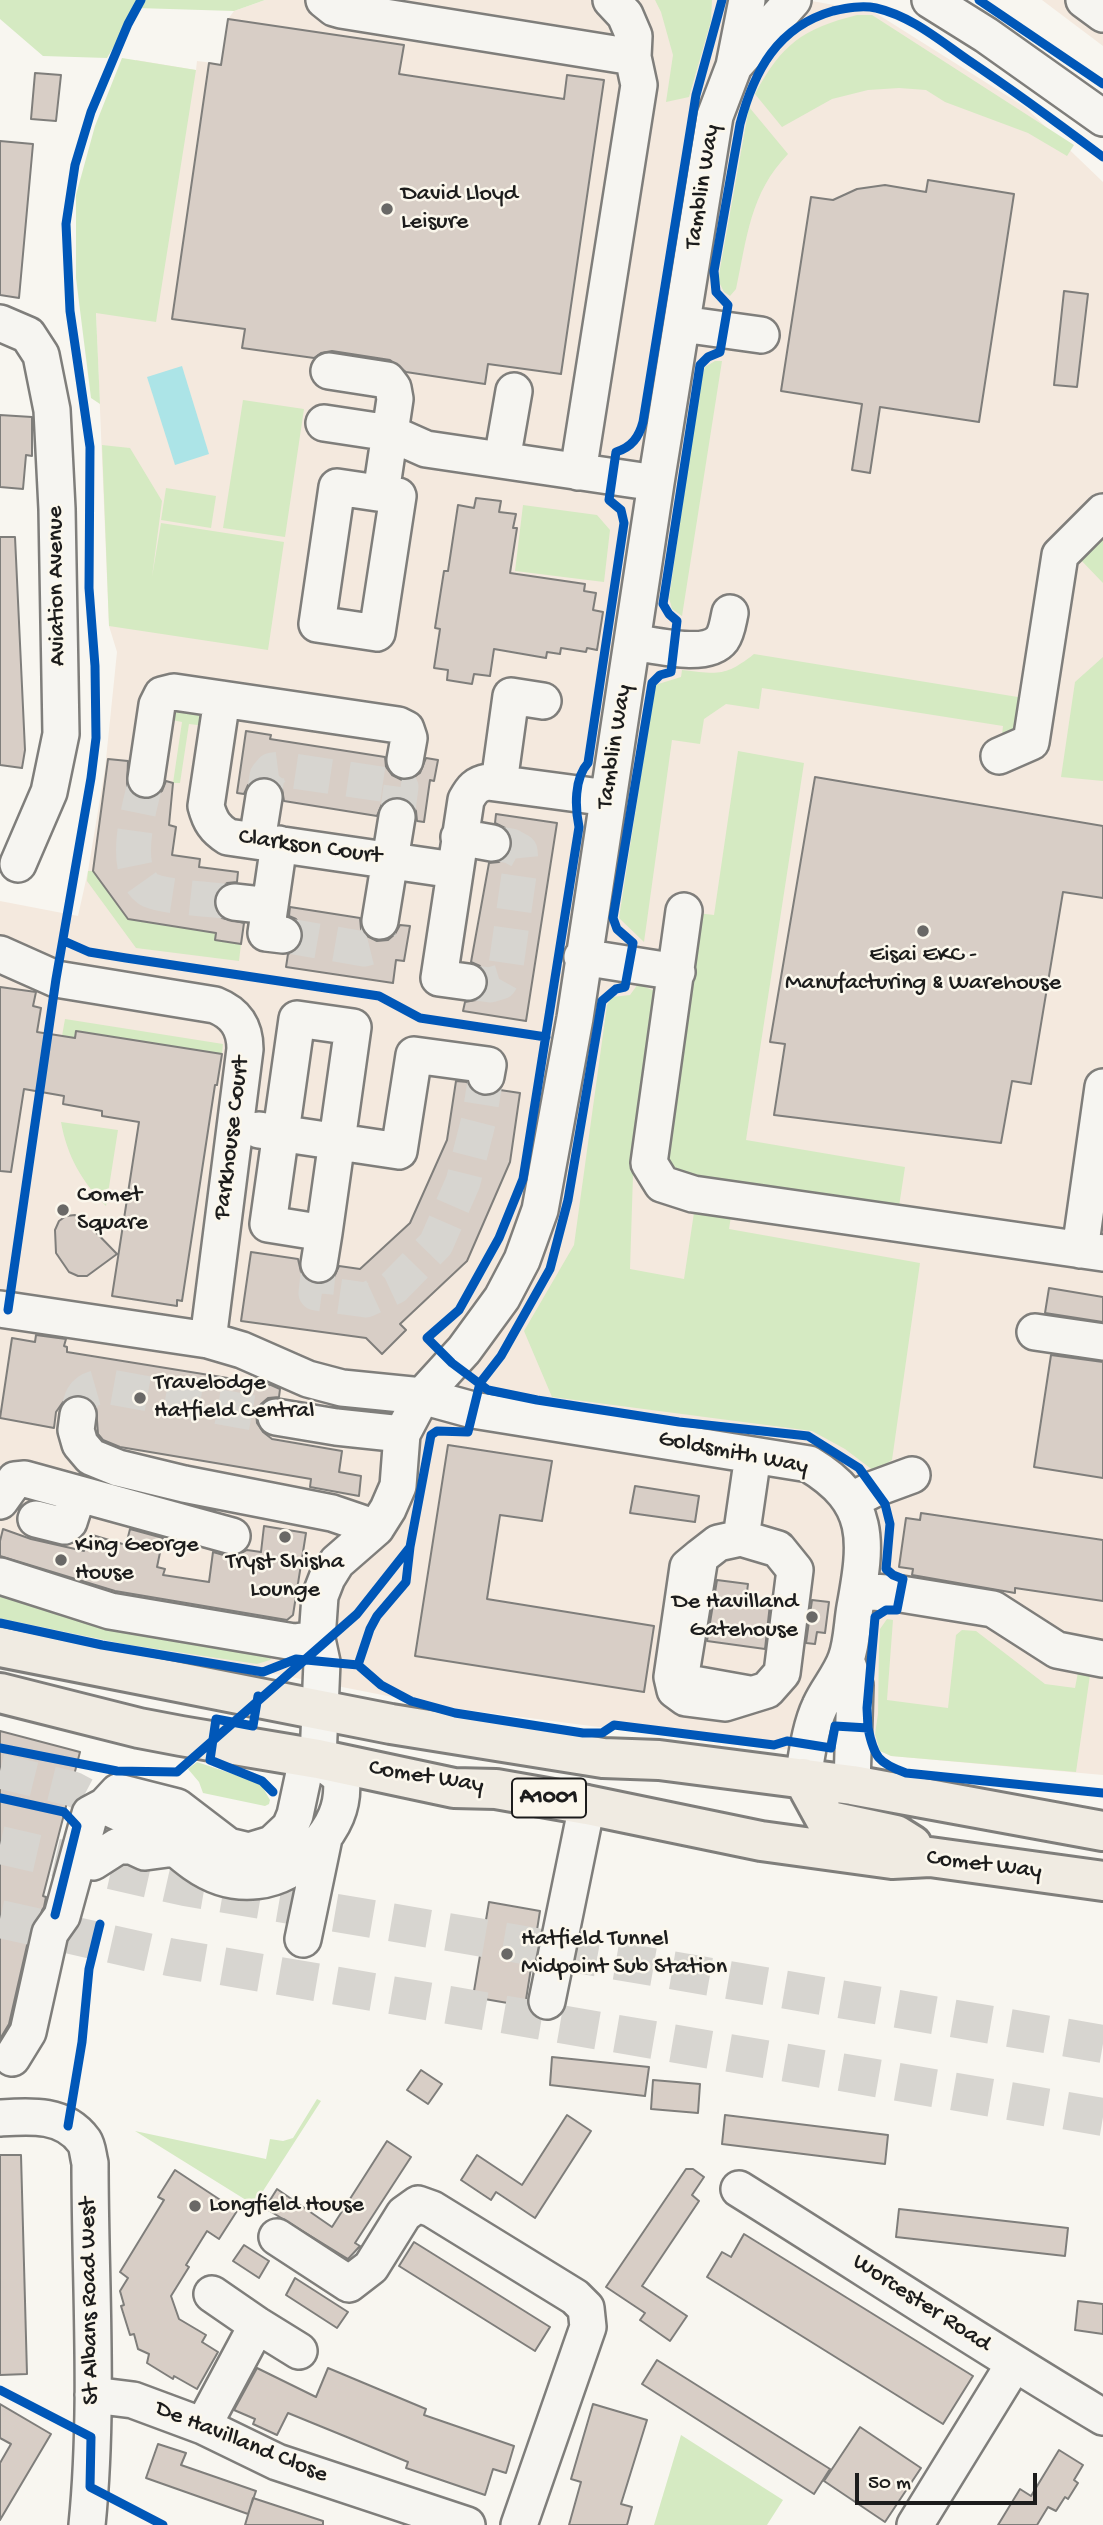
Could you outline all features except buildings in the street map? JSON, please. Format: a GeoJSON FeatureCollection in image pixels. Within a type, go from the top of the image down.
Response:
{"type":"FeatureCollection","features":[{"type":"Feature","properties":{"kind":"main road","name":"Comet Way"},"geometry":{"type":"LineString","coordinates":[[0,1647],[391,1724],[603,1758],[659,1760],[852,1785],[1103,1831]]}},
{"type":"Feature","properties":{"kind":"main road","name":"Comet Way"},"geometry":{"type":"LineString","coordinates":[[0,1693],[139,1728],[318,1759],[454,1788],[496,1789],[778,1843],[892,1859],[930,1857],[1103,1881]]}},
{"type":"Feature","properties":{"kind":"main road","name":"A1001"},"geometry":{"type":"LineString","coordinates":[[320,1710],[353,1740],[458,1762],[496,1789]]}},
{"type":"Feature","properties":{"kind":"main road"},"geometry":{"type":"LineString","coordinates":[[803,1778],[826,1820]]}},
{"type":"Feature","properties":{"kind":"main road"},"geometry":{"type":"LineString","coordinates":[[778,1843],[826,1820],[852,1785]]}},
{"type":"Feature","properties":{"kind":"main road","name":"A1001"},"geometry":{"type":"LineString","coordinates":[[826,1820],[896,1835],[930,1857]]}},
{"type":"Feature","properties":{"kind":"street"},"geometry":{"type":"LineString","coordinates":[[324,0],[341,10],[633,57]]}},
{"type":"Feature","properties":{"kind":"street"},"geometry":{"type":"LineString","coordinates":[[578,472],[639,85],[633,57],[634,36],[625,15],[611,0]]}},
{"type":"Feature","properties":{"kind":"street","name":"Tamblin Way"},"geometry":{"type":"LineString","coordinates":[[402,1434],[422,1396],[464,1350],[502,1298],[522,1260],[540,1210],[575,1018],[582,957],[715,116],[734,66],[747,0]]}},
{"type":"Feature","properties":{"kind":"street","name":"Tamblin Way"},"geometry":{"type":"LineString","coordinates":[[734,66],[793,0]]}},
{"type":"Feature","properties":{"kind":"street"},"geometry":{"type":"LineString","coordinates":[[930,0],[986,35],[1103,118]]}},
{"type":"Feature","properties":{"kind":"street"},"geometry":{"type":"LineString","coordinates":[[1084,0],[1103,14]]}},
{"type":"Feature","properties":{"kind":"street","name":"Aviation Avenue"},"geometry":{"type":"LineString","coordinates":[[0,323],[28,335],[41,355],[52,410],[57,509],[61,734],[49,792],[18,864]]}},
{"type":"Feature","properties":{"kind":"street"},"geometry":{"type":"LineString","coordinates":[[682,324],[761,335]]}},
{"type":"Feature","properties":{"kind":"street"},"geometry":{"type":"LineString","coordinates":[[330,371],[387,380],[393,388],[395,399],[381,493]]}},
{"type":"Feature","properties":{"kind":"street"},"geometry":{"type":"LineString","coordinates":[[502,460],[514,391]]}},
{"type":"Feature","properties":{"kind":"street"},"geometry":{"type":"LineString","coordinates":[[324,423],[390,433],[426,449],[656,483]]}},
{"type":"Feature","properties":{"kind":"street"},"geometry":{"type":"LineString","coordinates":[[999,756],[1031,742],[1060,555],[1103,512]]}},
{"type":"Feature","properties":{"kind":"street"},"geometry":{"type":"LineString","coordinates":[[632,642],[699,651],[713,647],[727,630],[730,613]]}},
{"type":"Feature","properties":{"kind":"street"},"geometry":{"type":"LineString","coordinates":[[146,779],[158,705],[162,695],[174,692],[398,725],[406,729],[409,738],[405,760]]}},
{"type":"Feature","properties":{"kind":"street"},"geometry":{"type":"LineString","coordinates":[[499,783],[510,696],[543,701]]}},
{"type":"Feature","properties":{"kind":"street","name":"Clarkson Court"},"geometry":{"type":"LineString","coordinates":[[222,699],[206,806],[217,830],[228,837],[389,859],[468,850]]}},
{"type":"Feature","properties":{"kind":"street"},"geometry":{"type":"LineString","coordinates":[[454,980],[468,850],[466,800],[471,790],[478,784],[499,783],[608,798]]}},
{"type":"Feature","properties":{"kind":"street"},"geometry":{"type":"LineString","coordinates":[[234,902],[273,925],[264,797]]}},
{"type":"Feature","properties":{"kind":"street"},"geometry":{"type":"LineString","coordinates":[[380,921],[397,817]]}},
{"type":"Feature","properties":{"kind":"street"},"geometry":{"type":"LineString","coordinates":[[684,911],[649,1163],[662,1184],[693,1194],[1091,1252],[1103,1087]]}},
{"type":"Feature","properties":{"kind":"street","name":"Parkhouse Court"},"geometry":{"type":"LineString","coordinates":[[0,954],[56,979],[215,1004],[230,1013],[242,1028],[245,1038],[208,1340]]}},
{"type":"Feature","properties":{"kind":"street"},"geometry":{"type":"LineString","coordinates":[[582,957],[677,972]]}},
{"type":"Feature","properties":{"kind":"street"},"geometry":{"type":"LineString","coordinates":[[297,1019],[353,1027],[322,1248],[268,1224],[280,1133],[297,1019]]}},
{"type":"Feature","properties":{"kind":"street"},"geometry":{"type":"LineString","coordinates":[[234,1127],[399,1151],[414,1055],[488,1065],[486,1076]]}},
{"type":"Feature","properties":{"kind":"street","name":"Goldsmith Way"},"geometry":{"type":"LineString","coordinates":[[0,1308],[208,1340],[253,1355],[308,1379],[342,1388],[422,1396],[484,1412],[809,1464],[845,1491],[859,1516],[863,1542],[846,1660],[819,1707],[803,1778]]}},
{"type":"Feature","properties":{"kind":"street"},"geometry":{"type":"LineString","coordinates":[[1035,1332],[1103,1342]]}},
{"type":"Feature","properties":{"kind":"street"},"geometry":{"type":"LineString","coordinates":[[78,1415],[76,1430],[80,1444],[91,1457],[118,1468],[319,1511],[376,1528]]}},
{"type":"Feature","properties":{"kind":"street"},"geometry":{"type":"LineString","coordinates":[[6,2057],[28,2032],[50,1933],[62,1916],[90,1814],[105,1805],[118,1792],[177,1807],[228,1846],[249,1851],[261,1849],[282,1836],[290,1827],[304,1773],[318,1759],[322,1662],[317,1639],[320,1596],[327,1578],[340,1558],[376,1528],[388,1509],[398,1486],[402,1434],[276,1417]]}},
{"type":"Feature","properties":{"kind":"street"},"geometry":{"type":"LineString","coordinates":[[741,1538],[753,1455]]}},
{"type":"Feature","properties":{"kind":"street"},"geometry":{"type":"LineString","coordinates":[[850,1501],[912,1475]]}},
{"type":"Feature","properties":{"kind":"street"},"geometry":{"type":"LineString","coordinates":[[0,1501],[15,1480],[25,1479],[232,1535]]}},
{"type":"Feature","properties":{"kind":"street"},"geometry":{"type":"LineString","coordinates":[[36,1519],[64,1526],[69,1522],[78,1494]]}},
{"type":"Feature","properties":{"kind":"street"},"geometry":{"type":"LineString","coordinates":[[319,1511],[340,1558]]}},
{"type":"Feature","properties":{"kind":"street"},"geometry":{"type":"LineString","coordinates":[[741,1538],[778,1549],[795,1570],[782,1673],[767,1690],[749,1694],[682,1682],[681,1674],[700,1557],[718,1543],[741,1538]]}},
{"type":"Feature","properties":{"kind":"street"},"geometry":{"type":"LineString","coordinates":[[0,1576],[117,1612],[294,1642],[317,1639]]}},
{"type":"Feature","properties":{"kind":"street"},"geometry":{"type":"LineString","coordinates":[[858,1591],[901,1594],[993,1609],[1057,1650],[1103,1659]]}},
{"type":"Feature","properties":{"kind":"street","name":"Goldsmith Way"},"geometry":{"type":"LineString","coordinates":[[846,1660],[855,1685],[852,1785]]}},
{"type":"Feature","properties":{"kind":"street"},"geometry":{"type":"LineString","coordinates":[[105,1805],[148,1827],[196,1865],[233,1881],[256,1882],[291,1869],[307,1857],[324,1838],[342,1807],[344,1792],[341,1777],[318,1759]]}},
{"type":"Feature","properties":{"kind":"street"},"geometry":{"type":"LineString","coordinates":[[6,2057],[28,2048],[42,2030],[93,1862],[105,1805]]}},
{"type":"Feature","properties":{"kind":"street"},"geometry":{"type":"LineString","coordinates":[[547,2001],[587,1805]]}},
{"type":"Feature","properties":{"kind":"street"},"geometry":{"type":"LineString","coordinates":[[303,1939],[324,1838]]}},
{"type":"Feature","properties":{"kind":"street"},"geometry":{"type":"LineString","coordinates":[[93,1862],[118,1846],[132,1846],[145,1852],[175,1848]]}},
{"type":"Feature","properties":{"kind":"street","name":"St Albans Road West"},"geometry":{"type":"LineString","coordinates":[[0,2118],[43,2116],[68,2126],[85,2142],[90,2163],[93,2395],[87,2525]]}},
{"type":"Feature","properties":{"kind":"street","name":"Worcester Road"},"geometry":{"type":"LineString","coordinates":[[739,2189],[1014,2364],[1103,2417]]}},
{"type":"Feature","properties":{"kind":"street"},"geometry":{"type":"LineString","coordinates":[[277,2237],[349,2284],[371,2267],[404,2214],[418,2204],[432,2209],[525,2266],[575,2297],[586,2308],[588,2327],[519,2525]]}},
{"type":"Feature","properties":{"kind":"street"},"geometry":{"type":"LineString","coordinates":[[212,2294],[299,2351]]}},
{"type":"Feature","properties":{"kind":"street"},"geometry":{"type":"LineString","coordinates":[[203,2426],[257,2325]]}},
{"type":"Feature","properties":{"kind":"street"},"geometry":{"type":"LineString","coordinates":[[915,2525],[1014,2364]]}},
{"type":"Feature","properties":{"kind":"street","name":"De Havilland Close"},"geometry":{"type":"LineString","coordinates":[[93,2395],[133,2400],[203,2426],[277,2462],[467,2525]]}},
{"type":"Feature","properties":{"kind":"shaded area"},"geometry":{"type":"Polygon","coordinates":[[[265,0],[806,0],[874,12],[1025,107],[1103,182],[1103,1775],[891,1756],[880,1751],[769,1749],[444,1707],[0,1620],[0,901],[78,916],[105,769],[117,652],[109,626],[96,313],[136,60],[196,70],[197,61],[221,64],[228,19],[234,11],[265,0]]]}},
{"type":"Feature","properties":{"kind":"shaded area"},"geometry":{"type":"Polygon","coordinates":[[[1042,0],[1103,0],[1103,46],[1042,0]]]}},
{"type":"Feature","properties":{"kind":"green space"},"geometry":{"type":"Polygon","coordinates":[[[0,0],[265,0],[234,11],[137,8],[107,58],[43,56],[0,19],[0,0]]]}},
{"type":"Feature","properties":{"kind":"green space"},"geometry":{"type":"Polygon","coordinates":[[[655,0],[712,0],[711,21],[689,97],[666,102],[673,55],[655,0]]]}},
{"type":"Feature","properties":{"kind":"green space"},"geometry":{"type":"Polygon","coordinates":[[[857,15],[872,15],[1074,145],[1067,156],[1028,133],[945,102],[926,90],[899,88],[868,90],[832,99],[782,127],[755,94],[765,77],[796,41],[822,26],[857,15]]]}},
{"type":"Feature","properties":{"kind":"green space"},"geometry":{"type":"Polygon","coordinates":[[[122,58],[196,70],[156,322],[96,313],[100,404],[91,398],[76,278],[76,195],[95,126],[122,58]]]}},
{"type":"Feature","properties":{"kind":"green space"},"geometry":{"type":"Polygon","coordinates":[[[749,107],[788,154],[765,184],[758,200],[747,234],[736,289],[730,296],[724,292],[718,280],[749,107]]]}},
{"type":"Feature","properties":{"kind":"green space"},"geometry":{"type":"Polygon","coordinates":[[[715,361],[722,361],[682,616],[672,609],[669,598],[700,384],[705,367],[715,361]]]}},
{"type":"Feature","properties":{"kind":"green space"},"geometry":{"type":"Polygon","coordinates":[[[243,400],[304,409],[285,537],[223,528],[243,400]]]}},
{"type":"Feature","properties":{"kind":"green space"},"geometry":{"type":"Polygon","coordinates":[[[102,445],[130,448],[162,501],[152,577],[161,523],[284,542],[268,650],[109,626],[102,445]]]}},
{"type":"Feature","properties":{"kind":"green space"},"geometry":{"type":"Polygon","coordinates":[[[166,488],[216,496],[211,528],[161,520],[166,488]]]}},
{"type":"Feature","properties":{"kind":"green space"},"geometry":{"type":"Polygon","coordinates":[[[523,505],[597,515],[610,530],[604,582],[515,571],[523,505]]]}},
{"type":"Feature","properties":{"kind":"green space"},"geometry":{"type":"Polygon","coordinates":[[[1103,532],[1103,583],[1078,557],[1103,532]]]}},
{"type":"Feature","properties":{"kind":"green space"},"geometry":{"type":"Polygon","coordinates":[[[754,654],[1024,698],[1018,739],[1001,744],[1003,726],[762,688],[759,709],[726,704],[704,719],[700,744],[672,740],[644,942],[619,918],[655,685],[681,677],[682,670],[713,673],[728,670],[754,654]]]}},
{"type":"Feature","properties":{"kind":"green space"},"geometry":{"type":"Polygon","coordinates":[[[1103,657],[1103,781],[1061,777],[1075,682],[1103,657]]]}},
{"type":"Feature","properties":{"kind":"green space"},"geometry":{"type":"Polygon","coordinates":[[[169,709],[203,711],[206,726],[189,724],[180,783],[173,783],[182,722],[167,719],[169,709]]]}},
{"type":"Feature","properties":{"kind":"green space"},"geometry":{"type":"Polygon","coordinates":[[[738,751],[804,763],[746,1140],[905,1167],[898,1213],[672,1175],[659,1138],[697,913],[714,915],[738,751]]]}},
{"type":"Feature","properties":{"kind":"green space"},"geometry":{"type":"Polygon","coordinates":[[[88,871],[93,871],[128,919],[216,933],[216,940],[241,944],[239,961],[136,948],[87,881],[88,871]]]}},
{"type":"Feature","properties":{"kind":"green space"},"geometry":{"type":"Polygon","coordinates":[[[638,984],[657,992],[633,1175],[630,1269],[684,1279],[695,1206],[732,1210],[729,1229],[920,1263],[892,1460],[874,1471],[845,1449],[812,1431],[552,1397],[524,1331],[574,1245],[607,1005],[612,997],[630,995],[638,984]]]}},
{"type":"Feature","properties":{"kind":"green space"},"geometry":{"type":"Polygon","coordinates":[[[65,1019],[223,1044],[222,1054],[77,1031],[75,1038],[62,1036],[65,1019]]]}},
{"type":"Feature","properties":{"kind":"green space"},"geometry":{"type":"Polygon","coordinates":[[[61,1122],[118,1130],[106,1206],[77,1168],[67,1146],[61,1122]]]}},
{"type":"Feature","properties":{"kind":"green space"},"geometry":{"type":"Polygon","coordinates":[[[0,1585],[274,1654],[270,1660],[257,1664],[124,1644],[3,1619],[0,1618],[0,1585]]]}},
{"type":"Feature","properties":{"kind":"green space"},"geometry":{"type":"Polygon","coordinates":[[[887,1619],[893,1620],[887,1700],[948,1708],[956,1635],[962,1630],[976,1631],[1045,1684],[1075,1688],[1079,1667],[1091,1668],[1076,1772],[891,1756],[880,1751],[875,1734],[879,1647],[880,1629],[887,1619]]]}},
{"type":"Feature","properties":{"kind":"green space"},"geometry":{"type":"Polygon","coordinates":[[[197,1762],[254,1781],[262,1786],[270,1800],[269,1804],[265,1806],[203,1793],[199,1782],[188,1769],[197,1762]]]}},
{"type":"Feature","properties":{"kind":"green space"},"geometry":{"type":"Polygon","coordinates":[[[317,2099],[321,2101],[254,2205],[135,2131],[266,2159],[270,2139],[283,2141],[293,2138],[317,2099]]]}},
{"type":"Feature","properties":{"kind":"green space"},"geometry":{"type":"Polygon","coordinates":[[[681,2435],[783,2500],[767,2525],[654,2525],[681,2435]]]}},
{"type":"Feature","properties":{"kind":"water"},"geometry":{"type":"Polygon","coordinates":[[[182,366],[209,454],[175,465],[147,377],[182,366]]]}},
{"type":"Feature","properties":{"kind":"tunnel"},"geometry":{"type":"LineString","coordinates":[[264,797],[267,776],[272,770],[280,769],[401,787],[397,817]]}},
{"type":"Feature","properties":{"kind":"tunnel"},"geometry":{"type":"LineString","coordinates":[[146,779],[133,852],[140,879],[154,892],[234,902]]}},
{"type":"Feature","properties":{"kind":"tunnel"},"geometry":{"type":"LineString","coordinates":[[468,982],[490,985],[500,982],[505,973],[521,861],[520,851],[511,846],[492,843]]}},
{"type":"Feature","properties":{"kind":"tunnel"},"geometry":{"type":"LineString","coordinates":[[283,935],[364,949],[372,947],[377,941],[380,921]]}},
{"type":"Feature","properties":{"kind":"tunnel"},"geometry":{"type":"LineString","coordinates":[[319,1264],[316,1293],[366,1300],[394,1287],[436,1244],[463,1182],[479,1119],[486,1076]]}},
{"type":"Feature","properties":{"kind":"tunnel"},"geometry":{"type":"LineString","coordinates":[[78,1415],[85,1394],[105,1386],[276,1417]]}},
{"type":"Feature","properties":{"kind":"tunnel"},"geometry":{"type":"LineString","coordinates":[[0,1771],[73,1789],[105,1806]]}},
{"type":"Feature","properties":{"kind":"tunnel"},"geometry":{"type":"LineString","coordinates":[[0,1845],[185,1887],[1103,2044]]}},
{"type":"Feature","properties":{"kind":"tunnel"},"geometry":{"type":"LineString","coordinates":[[0,1919],[169,1957],[1103,2117]]}},
{"type":"Feature","properties":{"kind":"cycle path"},"geometry":{"type":"LineString","coordinates":[[8,1310],[56,979],[96,738],[95,666],[89,588],[90,447],[70,311],[66,224],[75,165],[91,112],[141,0]]}},
{"type":"Feature","properties":{"kind":"cycle path"},"geometry":{"type":"LineString","coordinates":[[722,0],[696,95],[643,422],[634,441],[616,452],[609,500],[621,510],[624,523],[588,763],[578,785],[576,802],[579,827],[523,1179],[499,1238],[459,1310],[427,1338],[452,1363],[488,1390],[679,1422],[808,1436],[859,1468],[885,1504],[890,1524],[886,1569],[903,1579],[897,1610],[886,1610],[875,1617],[867,1708],[868,1728]]}},
{"type":"Feature","properties":{"kind":"cycle path"},"geometry":{"type":"LineString","coordinates":[[979,0],[1103,84]]}},
{"type":"Feature","properties":{"kind":"cycle path"},"geometry":{"type":"LineString","coordinates":[[0,1748],[117,1771],[177,1772],[357,1614],[410,1547],[431,1435],[437,1431],[468,1432],[480,1383],[501,1356],[550,1269],[568,1200],[602,1001],[616,989],[625,987],[633,943],[617,929],[613,918],[652,683],[660,675],[671,672],[677,621],[663,604],[700,365],[708,357],[720,352],[728,305],[716,292],[714,271],[740,124],[753,86],[771,54],[797,28],[833,11],[865,7],[889,12],[935,37],[1103,157]]}},
{"type":"Feature","properties":{"kind":"cycle path"},"geometry":{"type":"LineString","coordinates":[[64,941],[89,952],[379,996],[420,1018],[546,1037]]}},
{"type":"Feature","properties":{"kind":"cycle path"},"geometry":{"type":"LineString","coordinates":[[358,1665],[377,1616],[406,1582],[410,1547]]}},
{"type":"Feature","properties":{"kind":"cycle path"},"geometry":{"type":"LineString","coordinates":[[0,1623],[102,1645],[263,1672],[296,1659],[358,1665],[381,1685],[411,1701],[455,1713],[583,1733],[602,1733],[614,1725],[774,1745],[787,1741],[831,1748],[835,1726],[868,1728],[879,1758],[889,1766],[906,1773],[1103,1793]]}},
{"type":"Feature","properties":{"kind":"cycle path"},"geometry":{"type":"LineString","coordinates":[[258,1696],[253,1726],[216,1719],[210,1760],[262,1781],[273,1792]]}},
{"type":"Feature","properties":{"kind":"cycle path"},"geometry":{"type":"LineString","coordinates":[[0,1798],[64,1812],[77,1826],[55,1915]]}},
{"type":"Feature","properties":{"kind":"cycle path"},"geometry":{"type":"LineString","coordinates":[[68,2126],[82,2042],[89,1969],[100,1924]]}},
{"type":"Feature","properties":{"kind":"cycle path"},"geometry":{"type":"LineString","coordinates":[[0,2390],[91,2437],[90,2487],[163,2525]]}},
{"type":"Feature","properties":{"kind":"place","name":"David Lloyd Leisure"},"geometry":{"type":"Point","coordinates":[387,209]}},
{"type":"Feature","properties":{"kind":"place","name":"Eisai EKC - Manufacturing & Warehouse"},"geometry":{"type":"Point","coordinates":[923,931]}},
{"type":"Feature","properties":{"kind":"place","name":"Comet Square"},"geometry":{"type":"Point","coordinates":[63,1210]}},
{"type":"Feature","properties":{"kind":"place","name":"Travelodge Hatfield Central"},"geometry":{"type":"Point","coordinates":[140,1398]}},
{"type":"Feature","properties":{"kind":"place","name":"Tryst Shisha Lounge"},"geometry":{"type":"Point","coordinates":[285,1537]}},
{"type":"Feature","properties":{"kind":"place","name":"King George House"},"geometry":{"type":"Point","coordinates":[61,1560]}},
{"type":"Feature","properties":{"kind":"place","name":"De Havilland Gatehouse"},"geometry":{"type":"Point","coordinates":[812,1617]}},
{"type":"Feature","properties":{"kind":"place","name":"Hatfield Tunnel Midpoint Sub Station"},"geometry":{"type":"Point","coordinates":[507,1954]}},
{"type":"Feature","properties":{"kind":"place","name":"Longfield House"},"geometry":{"type":"Point","coordinates":[195,2206]}}]}
